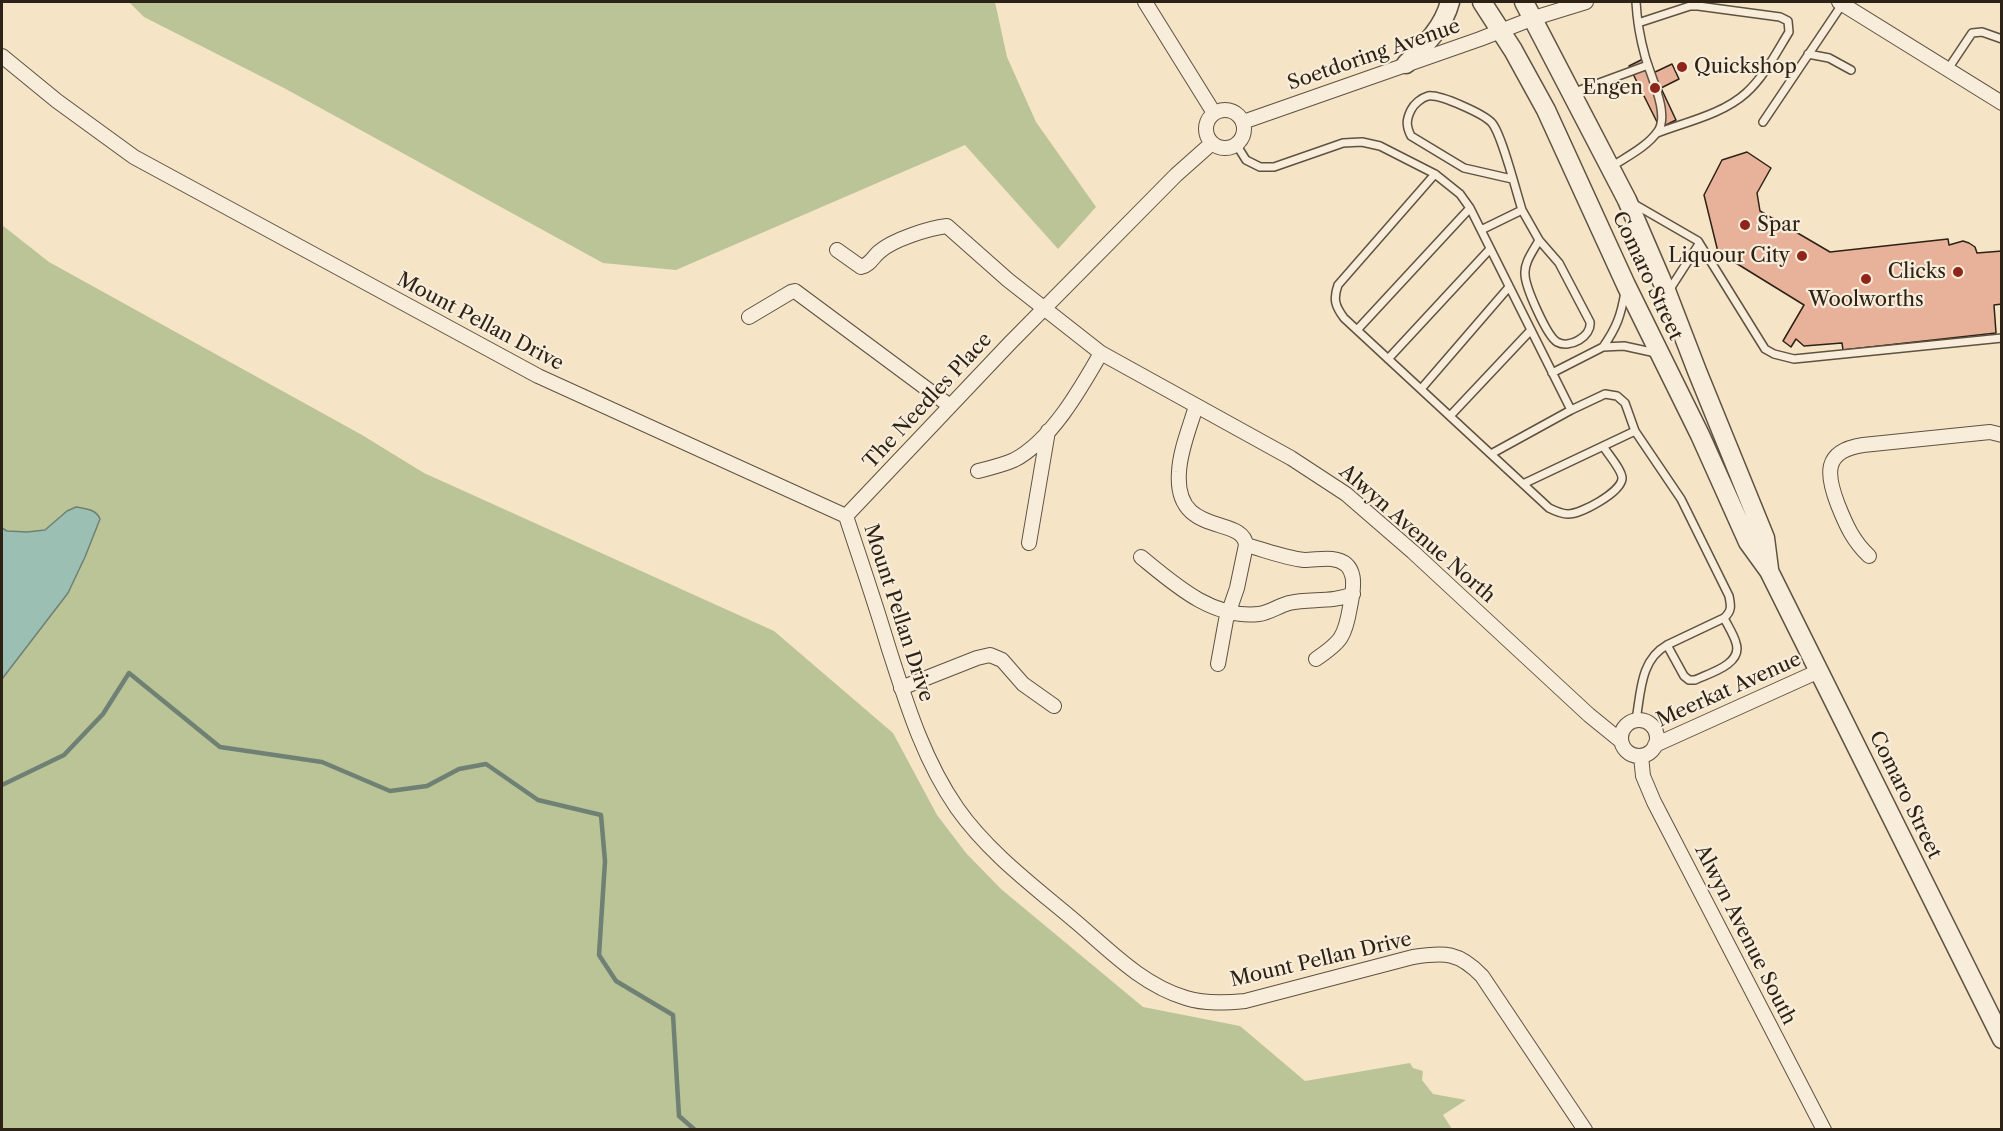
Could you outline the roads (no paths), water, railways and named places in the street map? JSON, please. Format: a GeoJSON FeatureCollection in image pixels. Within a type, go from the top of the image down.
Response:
{"type":"FeatureCollection","features":[{"type":"Feature","properties":{"kind":"street"},"geometry":{"type":"LineString","coordinates":[[1145,2],[1214,113]]}},
{"type":"Feature","properties":{"kind":"street"},"geometry":{"type":"LineString","coordinates":[[1406,64],[1439,28],[1450,2]]}},
{"type":"Feature","properties":{"kind":"street","name":"Comaro Street"},"geometry":{"type":"LineString","coordinates":[[1482,2],[1546,110],[1658,354],[1700,435],[1748,542],[1769,570],[2001,1039]]}},
{"type":"Feature","properties":{"kind":"street","name":"Comaro Street"},"geometry":{"type":"LineString","coordinates":[[1524,2],[1627,200],[1667,293],[1765,538],[1769,570]]}},
{"type":"Feature","properties":{"kind":"street","name":"Soetdoring Avenue"},"geometry":{"type":"LineString","coordinates":[[1243,122],[1534,18],[1586,2]]}},
{"type":"Feature","properties":{"kind":"street"},"geometry":{"type":"LineString","coordinates":[[1841,2],[2001,103]]}},
{"type":"Feature","properties":{"kind":"street","name":"Mount Pellan Drive"},"geometry":{"type":"LineString","coordinates":[[2,56],[57,101],[134,158],[538,376],[846,516],[901,688],[934,769],[958,810],[987,845],[1140,975],[1170,992],[1187,998],[1219,1002],[1245,1001],[1413,957],[1436,953],[1452,955],[1471,964],[1482,976],[1585,1130]]}},
{"type":"Feature","properties":{"kind":"street"},"geometry":{"type":"LineString","coordinates":[[1230,110],[1243,122],[1242,138],[1236,144],[1228,148],[1220,147],[1212,143],[1207,136],[1208,120],[1214,113],[1230,110]]}},
{"type":"Feature","properties":{"kind":"street"},"geometry":{"type":"LineString","coordinates":[[1042,310],[1176,175],[1212,143]]}},
{"type":"Feature","properties":{"kind":"street","name":"Alwyn Avenue North"},"geometry":{"type":"LineString","coordinates":[[837,250],[861,267],[866,267],[880,251],[903,239],[947,226],[1042,310],[1101,352],[1291,458],[1346,494],[1621,741]]}},
{"type":"Feature","properties":{"kind":"street"},"geometry":{"type":"LineString","coordinates":[[749,317],[795,291],[950,406]]}},
{"type":"Feature","properties":{"kind":"street","name":"The Needles Place"},"geometry":{"type":"LineString","coordinates":[[846,516],[1042,310]]}},
{"type":"Feature","properties":{"kind":"street"},"geometry":{"type":"LineString","coordinates":[[978,471],[1013,460],[1035,445],[1078,395],[1101,352]]}},
{"type":"Feature","properties":{"kind":"street"},"geometry":{"type":"LineString","coordinates":[[1196,405],[1178,474],[1181,497],[1192,514],[1239,532],[1246,545],[1218,664]]}},
{"type":"Feature","properties":{"kind":"street"},"geometry":{"type":"LineString","coordinates":[[1029,543],[1047,431]]}},
{"type":"Feature","properties":{"kind":"street"},"geometry":{"type":"LineString","coordinates":[[1869,556],[1850,533],[1833,492],[1829,473],[1837,457],[1848,449],[1863,446],[1990,432],[2001,435]]}},
{"type":"Feature","properties":{"kind":"street"},"geometry":{"type":"LineString","coordinates":[[1246,545],[1288,557],[1342,561],[1350,569],[1353,594],[1347,626],[1338,644],[1316,659]]}},
{"type":"Feature","properties":{"kind":"street"},"geometry":{"type":"LineString","coordinates":[[1141,557],[1204,603],[1246,615],[1262,614],[1289,603],[1330,600],[1353,594]]}},
{"type":"Feature","properties":{"kind":"street"},"geometry":{"type":"LineString","coordinates":[[901,688],[976,658],[990,655],[1002,660],[1023,684],[1053,706]]}},
{"type":"Feature","properties":{"kind":"street","name":"Meerkat Avenue"},"geometry":{"type":"LineString","coordinates":[[1655,745],[1819,671]]}},
{"type":"Feature","properties":{"kind":"street"},"geometry":{"type":"LineString","coordinates":[[1636,720],[1645,721],[1653,727],[1657,736],[1650,752],[1641,756],[1632,755],[1624,749],[1621,741],[1622,732],[1628,724],[1636,720]]}},
{"type":"Feature","properties":{"kind":"street","name":"Alwyn Avenue South"},"geometry":{"type":"LineString","coordinates":[[1641,756],[1643,776],[1654,802],[1824,1130]]}},
{"type":"Feature","properties":{"kind":"lane"},"geometry":{"type":"LineString","coordinates":[[1636,2],[1648,65],[1661,106],[1662,119],[1657,133]]}},
{"type":"Feature","properties":{"kind":"lane"},"geometry":{"type":"LineString","coordinates":[[1763,122],[1841,2]]}},
{"type":"Feature","properties":{"kind":"lane"},"geometry":{"type":"LineString","coordinates":[[1611,167],[1657,133],[1720,109],[1746,93],[1761,76],[1789,32],[1790,26],[1788,21],[1779,17],[1698,6],[1690,6],[1638,22]]}},
{"type":"Feature","properties":{"kind":"lane"},"geometry":{"type":"LineString","coordinates":[[1948,69],[1972,33],[1982,32],[2001,39]]}},
{"type":"Feature","properties":{"kind":"lane"},"geometry":{"type":"LineString","coordinates":[[1808,54],[1829,58],[1851,70]]}},
{"type":"Feature","properties":{"kind":"lane"},"geometry":{"type":"LineString","coordinates":[[1572,93],[1648,65]]}},
{"type":"Feature","properties":{"kind":"lane"},"geometry":{"type":"LineString","coordinates":[[1512,179],[1464,168],[1410,136],[1407,119],[1413,106],[1421,99],[1430,96],[1440,97],[1486,118],[1493,124],[1498,136],[1512,179],[1522,210],[1539,240],[1558,263],[1590,322],[1591,328],[1588,334],[1570,344],[1561,344],[1554,340],[1538,311],[1526,280],[1526,265],[1539,240]]}},
{"type":"Feature","properties":{"kind":"lane"},"geometry":{"type":"LineString","coordinates":[[1236,144],[1246,160],[1260,167],[1274,167],[1343,143],[1362,142],[1380,146],[1435,174],[1460,194],[1470,208],[1570,410]]}},
{"type":"Feature","properties":{"kind":"lane"},"geometry":{"type":"LineString","coordinates":[[1435,174],[1338,285],[1334,296],[1336,306],[1344,318],[1549,508],[1559,513],[1583,512],[1617,489],[1622,481],[1621,474],[1603,446]]}},
{"type":"Feature","properties":{"kind":"lane"},"geometry":{"type":"LineString","coordinates":[[1627,200],[1699,242],[1765,349],[1774,354],[1794,359],[2001,338]]}},
{"type":"Feature","properties":{"kind":"lane"},"geometry":{"type":"LineString","coordinates":[[1357,330],[1470,208]]}},
{"type":"Feature","properties":{"kind":"lane"},"geometry":{"type":"LineString","coordinates":[[1481,230],[1522,210]]}},
{"type":"Feature","properties":{"kind":"lane"},"geometry":{"type":"LineString","coordinates":[[1667,293],[1699,242]]}},
{"type":"Feature","properties":{"kind":"lane"},"geometry":{"type":"LineString","coordinates":[[1388,359],[1490,249]]}},
{"type":"Feature","properties":{"kind":"lane"},"geometry":{"type":"LineString","coordinates":[[1552,373],[1603,347],[1616,329],[1621,317],[1626,285]]}},
{"type":"Feature","properties":{"kind":"lane"},"geometry":{"type":"LineString","coordinates":[[1421,389],[1509,287]]}},
{"type":"Feature","properties":{"kind":"lane"},"geometry":{"type":"LineString","coordinates":[[1450,416],[1531,330]]}},
{"type":"Feature","properties":{"kind":"lane"},"geometry":{"type":"LineString","coordinates":[[1603,347],[1635,348],[1658,354]]}},
{"type":"Feature","properties":{"kind":"lane"},"geometry":{"type":"LineString","coordinates":[[1491,454],[1570,410],[1605,394],[1617,396],[1626,403],[1635,430],[1681,499],[1731,604],[1729,613],[1724,618],[1667,645],[1651,657],[1645,668],[1636,720]]}},
{"type":"Feature","properties":{"kind":"lane"},"geometry":{"type":"LineString","coordinates":[[1523,484],[1635,430]]}},
{"type":"Feature","properties":{"kind":"lane"},"geometry":{"type":"LineString","coordinates":[[1667,645],[1684,676],[1689,680],[1695,680],[1731,662],[1736,657],[1738,650],[1736,643],[1724,618]]}},
{"type":"Feature","properties":{"kind":"water"},"geometry":{"type":"Polygon","coordinates":[[[76,507],[93,511],[100,519],[85,557],[68,593],[2,679],[2,528],[7,531],[27,532],[45,530],[67,511],[76,507]]]}},
{"type":"Feature","properties":{"kind":"waterway"},"geometry":{"type":"LineString","coordinates":[[2,785],[64,755],[103,714],[129,673],[220,747],[322,762],[390,791],[427,786],[459,769],[486,764],[538,800],[601,815],[605,861],[599,955],[616,981],[673,1015],[679,1116],[695,1130]]}},
{"type":"Feature","properties":{"kind":"place","name":"Quickshop"},"geometry":{"type":"Point","coordinates":[1682,67]}},
{"type":"Feature","properties":{"kind":"place","name":"Engen"},"geometry":{"type":"Point","coordinates":[1655,88]}},
{"type":"Feature","properties":{"kind":"place","name":"Spar"},"geometry":{"type":"Point","coordinates":[1745,225]}},
{"type":"Feature","properties":{"kind":"place","name":"Liquour City"},"geometry":{"type":"Point","coordinates":[1802,256]}},
{"type":"Feature","properties":{"kind":"place","name":"Clicks"},"geometry":{"type":"Point","coordinates":[1958,272]}},
{"type":"Feature","properties":{"kind":"place","name":"Woolworths"},"geometry":{"type":"Point","coordinates":[1866,279]}}]}
